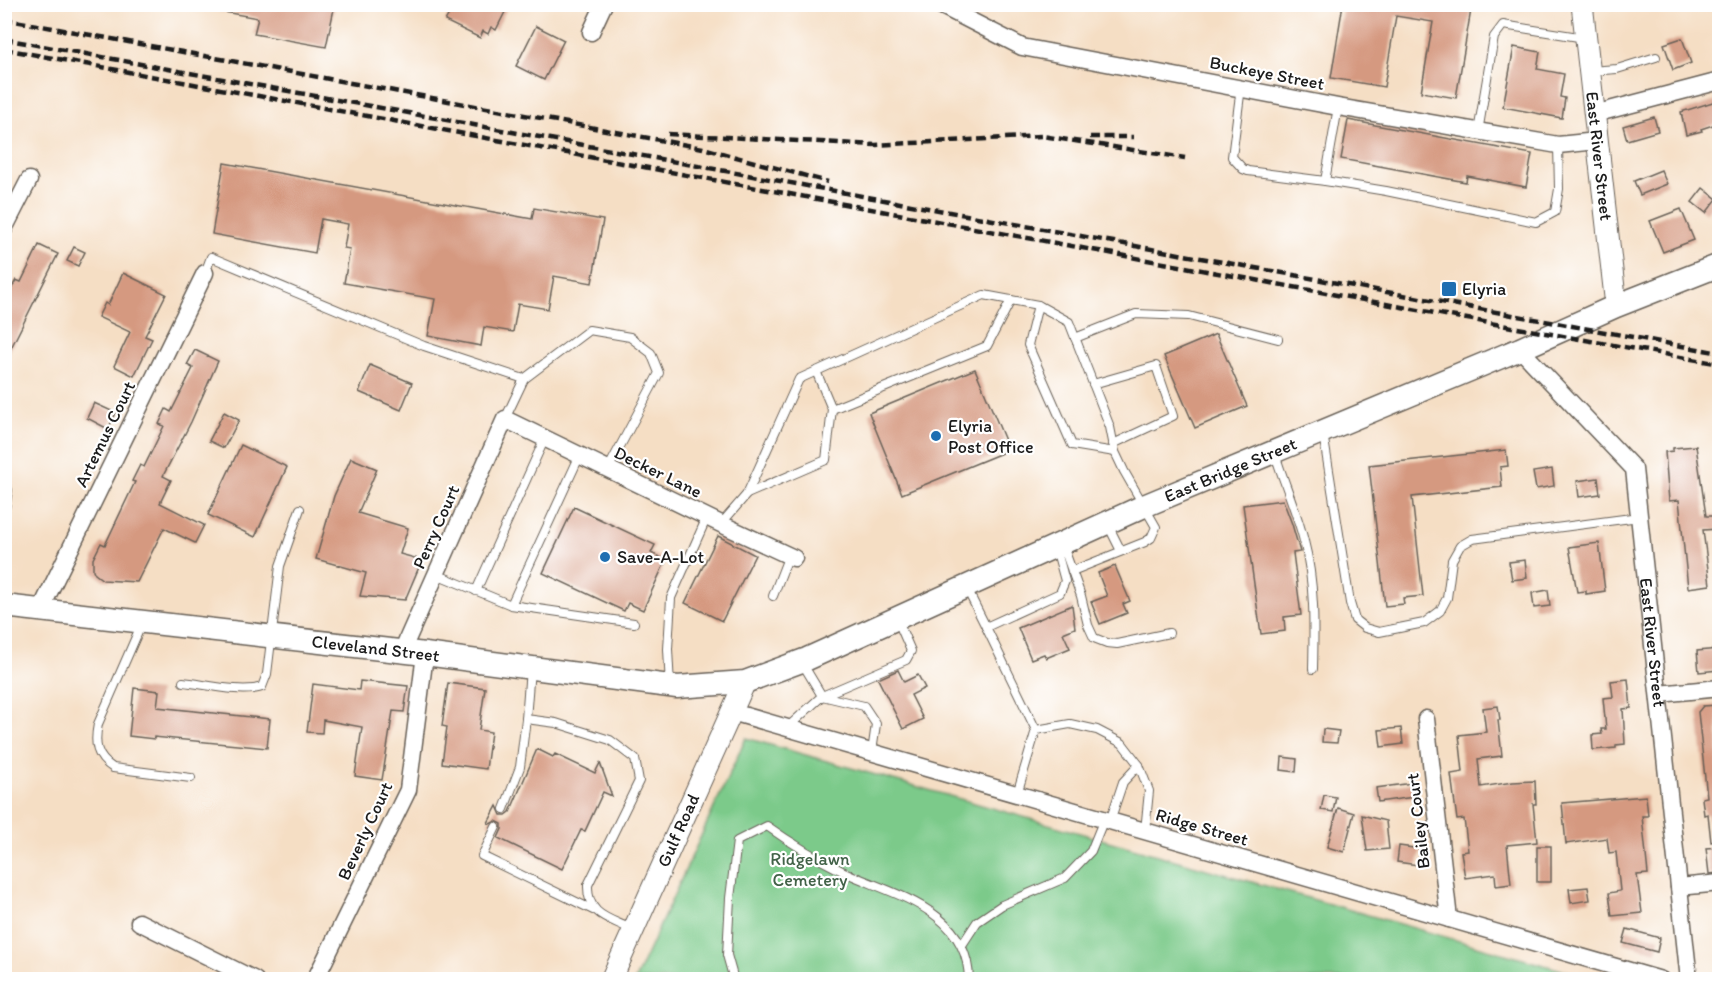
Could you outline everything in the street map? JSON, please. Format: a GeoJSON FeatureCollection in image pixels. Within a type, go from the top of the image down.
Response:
{"type":"FeatureCollection","features":[{"type":"Feature","properties":{"kind":"main road","name":"East Bridge Street"},"geometry":{"type":"LineString","coordinates":[[745,682],[801,661],[1144,506],[1520,350],[1616,306],[1719,265]]}},
{"type":"Feature","properties":{"kind":"main road","name":"Cleveland Street"},"geometry":{"type":"LineString","coordinates":[[4,606],[402,651],[670,686],[745,682]]}},
{"type":"Feature","properties":{"kind":"street"},"geometry":{"type":"LineString","coordinates":[[591,32],[604,4]]}},
{"type":"Feature","properties":{"kind":"street","name":"Buckeye Street"},"geometry":{"type":"LineString","coordinates":[[938,4],[1022,46],[1478,132],[1558,145],[1598,141]]}},
{"type":"Feature","properties":{"kind":"street","name":"East River Street"},"geometry":{"type":"LineString","coordinates":[[1582,4],[1616,306]]}},
{"type":"Feature","properties":{"kind":"street"},"geometry":{"type":"LineString","coordinates":[[1594,114],[1719,81]]}},
{"type":"Feature","properties":{"kind":"street"},"geometry":{"type":"LineString","coordinates":[[4,229],[29,180]]}},
{"type":"Feature","properties":{"kind":"street","name":"Artemus Court"},"geometry":{"type":"LineString","coordinates":[[40,611],[205,273]]}},
{"type":"Feature","properties":{"kind":"street","name":"East River Street"},"geometry":{"type":"LineString","coordinates":[[1520,350],[1634,469],[1689,980]]}},
{"type":"Feature","properties":{"kind":"street","name":"Decker Lane"},"geometry":{"type":"LineString","coordinates":[[505,419],[714,521],[792,556]]}},
{"type":"Feature","properties":{"kind":"street","name":"Perry Court"},"geometry":{"type":"LineString","coordinates":[[402,651],[505,419]]}},
{"type":"Feature","properties":{"kind":"street","name":"Beverly Court"},"geometry":{"type":"LineString","coordinates":[[315,980],[408,790],[425,654]]}},
{"type":"Feature","properties":{"kind":"street","name":"Gulf Road"},"geometry":{"type":"LineString","coordinates":[[611,980],[745,682]]}},
{"type":"Feature","properties":{"kind":"street"},"geometry":{"type":"LineString","coordinates":[[1659,694],[1719,688]]}},
{"type":"Feature","properties":{"kind":"street","name":"Ridge Street"},"geometry":{"type":"LineString","coordinates":[[732,712],[1661,980]]}},
{"type":"Feature","properties":{"kind":"street","name":"Bailey Court"},"geometry":{"type":"LineString","coordinates":[[1426,718],[1449,919]]}},
{"type":"Feature","properties":{"kind":"street"},"geometry":{"type":"LineString","coordinates":[[1679,887],[1719,883]]}},
{"type":"Feature","properties":{"kind":"street"},"geometry":{"type":"LineString","coordinates":[[140,922],[255,980]]}},
{"type":"Feature","properties":{"kind":"lane"},"geometry":{"type":"LineString","coordinates":[[1478,132],[1494,37],[1503,25],[1586,38]]}},
{"type":"Feature","properties":{"kind":"lane"},"geometry":{"type":"LineString","coordinates":[[1590,71],[1617,69],[1656,57]]}},
{"type":"Feature","properties":{"kind":"lane"},"geometry":{"type":"LineString","coordinates":[[1241,87],[1232,157],[1248,171],[1386,191],[1536,222],[1555,212],[1560,189],[1558,145]]}},
{"type":"Feature","properties":{"kind":"lane"},"geometry":{"type":"LineString","coordinates":[[1325,181],[1338,107]]}},
{"type":"Feature","properties":{"kind":"lane"},"geometry":{"type":"LineString","coordinates":[[205,273],[211,257],[424,346],[524,379]]}},
{"type":"Feature","properties":{"kind":"lane"},"geometry":{"type":"LineString","coordinates":[[747,494],[800,379],[984,295],[1038,305],[1069,322],[1110,427],[1114,448],[1156,527],[1151,538],[1145,542],[1072,571]]}},
{"type":"Feature","properties":{"kind":"lane"},"geometry":{"type":"LineString","coordinates":[[832,409],[987,346],[1011,300]]}},
{"type":"Feature","properties":{"kind":"lane"},"geometry":{"type":"LineString","coordinates":[[1038,305],[1028,345],[1072,445],[1114,448],[1173,416],[1156,366],[1093,384]]}},
{"type":"Feature","properties":{"kind":"lane"},"geometry":{"type":"LineString","coordinates":[[1075,338],[1136,314],[1189,316],[1278,339]]}},
{"type":"Feature","properties":{"kind":"lane"},"geometry":{"type":"LineString","coordinates":[[505,419],[524,379],[589,330],[630,337],[651,353],[659,373],[608,469]]}},
{"type":"Feature","properties":{"kind":"lane"},"geometry":{"type":"LineString","coordinates":[[670,686],[668,649],[671,598],[714,521],[747,494],[826,460],[832,409],[816,371]]}},
{"type":"Feature","properties":{"kind":"lane"},"geometry":{"type":"LineString","coordinates":[[1323,430],[1350,603],[1355,620],[1365,628],[1378,632],[1424,623],[1440,611],[1447,598],[1452,560],[1460,546],[1472,539],[1639,517]]}},
{"type":"Feature","properties":{"kind":"lane"},"geometry":{"type":"LineString","coordinates":[[476,591],[545,438]]}},
{"type":"Feature","properties":{"kind":"lane"},"geometry":{"type":"LineString","coordinates":[[1274,451],[1304,540],[1310,565],[1314,627],[1312,669]]}},
{"type":"Feature","properties":{"kind":"lane"},"geometry":{"type":"LineString","coordinates":[[511,605],[580,455]]}},
{"type":"Feature","properties":{"kind":"lane"},"geometry":{"type":"LineString","coordinates":[[4,483],[8,490],[4,514]]}},
{"type":"Feature","properties":{"kind":"lane"},"geometry":{"type":"LineString","coordinates":[[183,681],[239,688],[262,687],[267,674],[273,606],[280,566],[300,509]]}},
{"type":"Feature","properties":{"kind":"lane"},"geometry":{"type":"LineString","coordinates":[[1107,522],[1121,551]]}},
{"type":"Feature","properties":{"kind":"lane"},"geometry":{"type":"LineString","coordinates":[[1058,544],[1072,571],[1088,626],[1094,638],[1117,644],[1169,633]]}},
{"type":"Feature","properties":{"kind":"lane"},"geometry":{"type":"LineString","coordinates":[[986,627],[1060,593],[1065,581],[1058,544]]}},
{"type":"Feature","properties":{"kind":"lane"},"geometry":{"type":"LineString","coordinates":[[773,596],[792,556]]}},
{"type":"Feature","properties":{"kind":"lane"},"geometry":{"type":"LineString","coordinates":[[436,574],[511,605],[634,623]]}},
{"type":"Feature","properties":{"kind":"lane"},"geometry":{"type":"LineString","coordinates":[[966,586],[1036,730],[1017,794]]}},
{"type":"Feature","properties":{"kind":"lane"},"geometry":{"type":"LineString","coordinates":[[788,728],[822,696],[906,660],[910,651],[897,618]]}},
{"type":"Feature","properties":{"kind":"lane"},"geometry":{"type":"LineString","coordinates":[[142,622],[98,724],[95,737],[96,747],[104,762],[113,768],[191,778]]}},
{"type":"Feature","properties":{"kind":"lane"},"geometry":{"type":"LineString","coordinates":[[801,661],[822,696],[864,706],[876,724],[872,752]]}},
{"type":"Feature","properties":{"kind":"lane"},"geometry":{"type":"LineString","coordinates":[[504,809],[520,767],[530,668]]}},
{"type":"Feature","properties":{"kind":"lane"},"geometry":{"type":"LineString","coordinates":[[526,719],[556,723],[610,740],[635,759],[639,781],[588,885],[588,898],[593,910]]}},
{"type":"Feature","properties":{"kind":"lane"},"geometry":{"type":"LineString","coordinates":[[1036,730],[1070,724],[1097,730],[1122,743],[1139,765],[1149,791],[1145,831]]}},
{"type":"Feature","properties":{"kind":"lane"},"geometry":{"type":"LineString","coordinates":[[962,945],[976,922],[1002,905],[1065,878],[1091,851],[1123,782],[1139,765]]}},
{"type":"Feature","properties":{"kind":"lane"},"geometry":{"type":"LineString","coordinates":[[496,826],[482,856],[633,931]]}},
{"type":"Feature","properties":{"kind":"lane"},"geometry":{"type":"LineString","coordinates":[[734,980],[727,955],[730,898],[737,841],[767,826],[791,843],[843,871],[915,901],[950,927],[962,945],[969,980]]}},
{"type":"Feature","properties":{"kind":"green space","name":"Ridgelawn Cemetery"},"geometry":{"type":"Polygon","coordinates":[[[746,738],[1593,979],[635,980],[746,738]]]}},
{"type":"Feature","properties":{"kind":"building"},"geometry":{"type":"Polygon","coordinates":[[[219,4],[335,4],[326,47],[254,34],[258,18],[218,11],[219,4]]]}},
{"type":"Feature","properties":{"kind":"building"},"geometry":{"type":"Polygon","coordinates":[[[429,4],[509,4],[496,30],[491,27],[488,34],[483,31],[480,38],[445,21],[449,14],[429,4]]]}},
{"type":"Feature","properties":{"kind":"building"},"geometry":{"type":"Polygon","coordinates":[[[1343,4],[1472,4],[1456,98],[1421,92],[1433,22],[1396,16],[1384,87],[1331,78],[1343,4]]]}},
{"type":"Feature","properties":{"kind":"building"},"geometry":{"type":"Polygon","coordinates":[[[536,26],[564,40],[544,80],[516,66],[536,26]]]}},
{"type":"Feature","properties":{"kind":"building"},"geometry":{"type":"Polygon","coordinates":[[[1682,38],[1691,63],[1673,70],[1664,44],[1682,38]]]}},
{"type":"Feature","properties":{"kind":"building"},"geometry":{"type":"Polygon","coordinates":[[[1514,47],[1540,52],[1537,69],[1564,74],[1560,97],[1565,98],[1562,118],[1503,107],[1514,47]]]}},
{"type":"Feature","properties":{"kind":"building"},"geometry":{"type":"Polygon","coordinates":[[[1719,100],[1719,123],[1686,135],[1681,112],[1719,100]]]}},
{"type":"Feature","properties":{"kind":"building"},"geometry":{"type":"Polygon","coordinates":[[[1654,117],[1658,131],[1627,140],[1623,126],[1654,117]]]}},
{"type":"Feature","properties":{"kind":"building"},"geometry":{"type":"Polygon","coordinates":[[[1348,120],[1532,154],[1526,187],[1467,176],[1466,182],[1341,159],[1348,120]]]}},
{"type":"Feature","properties":{"kind":"building"},"geometry":{"type":"Polygon","coordinates":[[[224,163],[532,219],[534,208],[603,220],[592,283],[554,276],[548,309],[518,304],[513,332],[484,327],[481,346],[428,336],[435,299],[344,283],[350,249],[344,248],[348,224],[321,219],[315,253],[212,234],[224,163]]]}},
{"type":"Feature","properties":{"kind":"building"},"geometry":{"type":"Polygon","coordinates":[[[1661,170],[1667,184],[1640,195],[1634,181],[1661,170]]]}},
{"type":"Feature","properties":{"kind":"building"},"geometry":{"type":"Polygon","coordinates":[[[1703,188],[1717,199],[1706,213],[1692,202],[1703,188]]]}},
{"type":"Feature","properties":{"kind":"building"},"geometry":{"type":"Polygon","coordinates":[[[1681,209],[1694,240],[1663,252],[1650,221],[1681,209]]]}},
{"type":"Feature","properties":{"kind":"building"},"geometry":{"type":"Polygon","coordinates":[[[39,245],[58,254],[4,362],[4,303],[16,280],[21,282],[39,245]]]}},
{"type":"Feature","properties":{"kind":"building"},"geometry":{"type":"Polygon","coordinates":[[[74,247],[85,252],[78,266],[67,261],[74,247]]]}},
{"type":"Feature","properties":{"kind":"building"},"geometry":{"type":"Polygon","coordinates":[[[123,273],[166,294],[145,336],[152,339],[134,376],[114,366],[130,332],[98,317],[105,303],[108,305],[123,273]]]}},
{"type":"Feature","properties":{"kind":"building"},"geometry":{"type":"Polygon","coordinates":[[[1216,334],[1247,406],[1195,428],[1164,356],[1216,334]]]}},
{"type":"Feature","properties":{"kind":"building"},"geometry":{"type":"Polygon","coordinates":[[[195,350],[218,361],[191,422],[163,476],[171,480],[160,503],[204,525],[195,543],[164,528],[137,582],[103,580],[93,570],[93,559],[101,543],[105,545],[135,482],[132,481],[140,465],[144,467],[164,426],[159,424],[166,409],[171,412],[193,368],[187,365],[195,350]]]}},
{"type":"Feature","properties":{"kind":"building"},"geometry":{"type":"Polygon","coordinates":[[[370,365],[412,383],[401,410],[359,392],[370,365]]]}},
{"type":"Feature","properties":{"kind":"building"},"geometry":{"type":"Polygon","coordinates":[[[975,369],[1009,450],[902,494],[869,413],[975,369]]]}},
{"type":"Feature","properties":{"kind":"building"},"geometry":{"type":"Polygon","coordinates":[[[94,403],[116,413],[108,429],[87,418],[94,403]]]}},
{"type":"Feature","properties":{"kind":"building"},"geometry":{"type":"Polygon","coordinates":[[[224,412],[239,420],[224,448],[209,441],[224,412]]]}},
{"type":"Feature","properties":{"kind":"building"},"geometry":{"type":"Polygon","coordinates":[[[241,445],[287,467],[255,537],[208,515],[241,445]]]}},
{"type":"Feature","properties":{"kind":"building"},"geometry":{"type":"Polygon","coordinates":[[[1696,446],[1706,516],[1717,516],[1718,529],[1703,530],[1710,585],[1688,588],[1679,500],[1669,501],[1665,452],[1673,451],[1673,448],[1696,446]]]}},
{"type":"Feature","properties":{"kind":"building"},"geometry":{"type":"Polygon","coordinates":[[[1506,450],[1508,466],[1500,467],[1502,487],[1412,497],[1423,596],[1403,598],[1404,604],[1385,606],[1369,465],[1506,450]]]}},
{"type":"Feature","properties":{"kind":"building"},"geometry":{"type":"Polygon","coordinates":[[[351,458],[377,469],[358,513],[408,528],[400,554],[422,560],[405,600],[360,596],[366,573],[316,559],[334,496],[351,458]]]}},
{"type":"Feature","properties":{"kind":"building"},"geometry":{"type":"Polygon","coordinates":[[[1552,469],[1554,486],[1536,489],[1533,472],[1552,469]]]}},
{"type":"Feature","properties":{"kind":"building"},"geometry":{"type":"Polygon","coordinates":[[[1598,478],[1600,494],[1579,497],[1577,481],[1598,478]]]}},
{"type":"Feature","properties":{"kind":"building"},"geometry":{"type":"Polygon","coordinates":[[[1283,500],[1300,552],[1293,553],[1301,615],[1284,617],[1285,631],[1261,634],[1243,505],[1283,500]]]}},
{"type":"Feature","properties":{"kind":"building","name":"Save-A-Lot"},"geometry":{"type":"Polygon","coordinates":[[[574,507],[655,545],[651,553],[666,560],[643,610],[628,603],[624,611],[543,573],[574,507]]]}},
{"type":"Feature","properties":{"kind":"building"},"geometry":{"type":"Polygon","coordinates":[[[718,536],[755,555],[722,621],[685,603],[718,536]]]}},
{"type":"Feature","properties":{"kind":"building"},"geometry":{"type":"Polygon","coordinates":[[[1599,543],[1605,591],[1586,594],[1586,591],[1577,592],[1569,547],[1599,543]]]}},
{"type":"Feature","properties":{"kind":"building"},"geometry":{"type":"Polygon","coordinates":[[[1525,560],[1527,578],[1512,580],[1509,562],[1525,560]]]}},
{"type":"Feature","properties":{"kind":"building"},"geometry":{"type":"Polygon","coordinates":[[[1115,566],[1130,601],[1123,604],[1127,613],[1100,624],[1091,602],[1107,596],[1098,573],[1115,566]]]}},
{"type":"Feature","properties":{"kind":"building"},"geometry":{"type":"Polygon","coordinates":[[[1548,590],[1550,606],[1534,608],[1532,593],[1548,590]]]}},
{"type":"Feature","properties":{"kind":"building"},"geometry":{"type":"Polygon","coordinates":[[[1072,605],[1075,628],[1063,633],[1070,648],[1046,658],[1044,654],[1031,659],[1018,628],[1072,605]]]}},
{"type":"Feature","properties":{"kind":"building"},"geometry":{"type":"Polygon","coordinates":[[[1719,649],[1719,670],[1699,672],[1697,651],[1719,649]]]}},
{"type":"Feature","properties":{"kind":"building"},"geometry":{"type":"Polygon","coordinates":[[[898,670],[904,682],[918,675],[925,688],[911,695],[923,719],[903,729],[878,679],[898,670]]]}},
{"type":"Feature","properties":{"kind":"building"},"geometry":{"type":"Polygon","coordinates":[[[1628,679],[1631,708],[1623,709],[1625,744],[1616,745],[1616,748],[1593,750],[1592,735],[1602,734],[1601,729],[1606,729],[1603,698],[1613,697],[1611,681],[1628,679]]]}},
{"type":"Feature","properties":{"kind":"building"},"geometry":{"type":"Polygon","coordinates":[[[360,681],[408,686],[404,712],[393,711],[382,780],[355,776],[362,727],[323,720],[322,733],[307,732],[313,684],[359,690],[360,681]]]}},
{"type":"Feature","properties":{"kind":"building"},"geometry":{"type":"Polygon","coordinates":[[[448,683],[485,688],[479,730],[491,732],[486,769],[442,763],[447,727],[442,726],[448,683]]]}},
{"type":"Feature","properties":{"kind":"building"},"geometry":{"type":"Polygon","coordinates":[[[134,688],[159,691],[157,707],[270,719],[267,748],[129,736],[134,688]]]}},
{"type":"Feature","properties":{"kind":"building"},"geometry":{"type":"Polygon","coordinates":[[[1718,705],[1719,841],[1711,842],[1708,814],[1704,815],[1702,798],[1707,797],[1698,712],[1703,706],[1718,705]]]}},
{"type":"Feature","properties":{"kind":"building"},"geometry":{"type":"Polygon","coordinates":[[[1498,706],[1502,756],[1478,759],[1481,787],[1535,781],[1536,804],[1533,804],[1537,842],[1507,845],[1511,884],[1496,886],[1495,874],[1465,878],[1461,852],[1468,851],[1464,819],[1457,820],[1451,774],[1463,772],[1459,735],[1486,732],[1483,708],[1498,706]]]}},
{"type":"Feature","properties":{"kind":"building"},"geometry":{"type":"Polygon","coordinates":[[[1401,728],[1403,744],[1381,747],[1379,730],[1401,728]]]}},
{"type":"Feature","properties":{"kind":"building"},"geometry":{"type":"Polygon","coordinates":[[[1323,729],[1339,731],[1337,743],[1322,742],[1323,729]]]}},
{"type":"Feature","properties":{"kind":"building"},"geometry":{"type":"Polygon","coordinates":[[[537,749],[553,757],[555,754],[595,773],[600,763],[612,796],[603,792],[585,831],[581,830],[562,869],[498,838],[502,824],[496,821],[488,823],[497,806],[501,815],[510,812],[537,749]]]}},
{"type":"Feature","properties":{"kind":"building"},"geometry":{"type":"Polygon","coordinates":[[[1282,757],[1297,759],[1296,772],[1281,770],[1282,757]]]}},
{"type":"Feature","properties":{"kind":"building"},"geometry":{"type":"Polygon","coordinates":[[[1412,783],[1414,797],[1378,802],[1376,788],[1412,783]]]}},
{"type":"Feature","properties":{"kind":"building"},"geometry":{"type":"Polygon","coordinates":[[[1324,795],[1336,797],[1333,812],[1321,810],[1324,795]]]}},
{"type":"Feature","properties":{"kind":"building"},"geometry":{"type":"Polygon","coordinates":[[[1646,796],[1648,816],[1642,816],[1648,874],[1637,875],[1642,913],[1612,916],[1609,893],[1620,891],[1616,852],[1609,853],[1607,838],[1566,844],[1562,803],[1646,796]]]}},
{"type":"Feature","properties":{"kind":"building"},"geometry":{"type":"Polygon","coordinates":[[[1338,808],[1354,813],[1344,852],[1327,847],[1338,808]]]}},
{"type":"Feature","properties":{"kind":"building"},"geometry":{"type":"Polygon","coordinates":[[[1362,815],[1386,821],[1389,849],[1367,851],[1362,815]]]}},
{"type":"Feature","properties":{"kind":"building"},"geometry":{"type":"Polygon","coordinates":[[[1399,846],[1421,849],[1418,865],[1397,862],[1399,846]]]}},
{"type":"Feature","properties":{"kind":"building"},"geometry":{"type":"Polygon","coordinates":[[[1537,846],[1551,846],[1551,882],[1537,882],[1537,846]]]}},
{"type":"Feature","properties":{"kind":"building"},"geometry":{"type":"Polygon","coordinates":[[[1719,847],[1719,873],[1709,874],[1706,848],[1719,847]]]}},
{"type":"Feature","properties":{"kind":"building"},"geometry":{"type":"Polygon","coordinates":[[[1588,887],[1590,900],[1571,903],[1569,889],[1588,887]]]}},
{"type":"Feature","properties":{"kind":"building"},"geometry":{"type":"Polygon","coordinates":[[[1627,929],[1660,938],[1657,952],[1623,943],[1627,929]]]}},
{"type":"Feature","properties":{"kind":"railway"},"geometry":{"type":"LineString","coordinates":[[4,19],[703,148],[828,182]]}},
{"type":"Feature","properties":{"kind":"railway"},"geometry":{"type":"LineString","coordinates":[[4,39],[1720,353]]}},
{"type":"Feature","properties":{"kind":"railway"},"geometry":{"type":"LineString","coordinates":[[4,49],[1720,364]]}},
{"type":"Feature","properties":{"kind":"railway"},"geometry":{"type":"LineString","coordinates":[[668,134],[876,145],[1042,136],[1185,158]]}},
{"type":"Feature","properties":{"kind":"railway"},"geometry":{"type":"LineString","coordinates":[[1090,137],[1134,137]]}},
{"type":"Feature","properties":{"kind":"place","name":"Elyria"},"geometry":{"type":"Point","coordinates":[1449,289]}},
{"type":"Feature","properties":{"kind":"place","name":"Elyria Post Office"},"geometry":{"type":"Point","coordinates":[936,436]}},
{"type":"Feature","properties":{"kind":"place","name":"Save-A-Lot"},"geometry":{"type":"Point","coordinates":[605,557]}}]}
